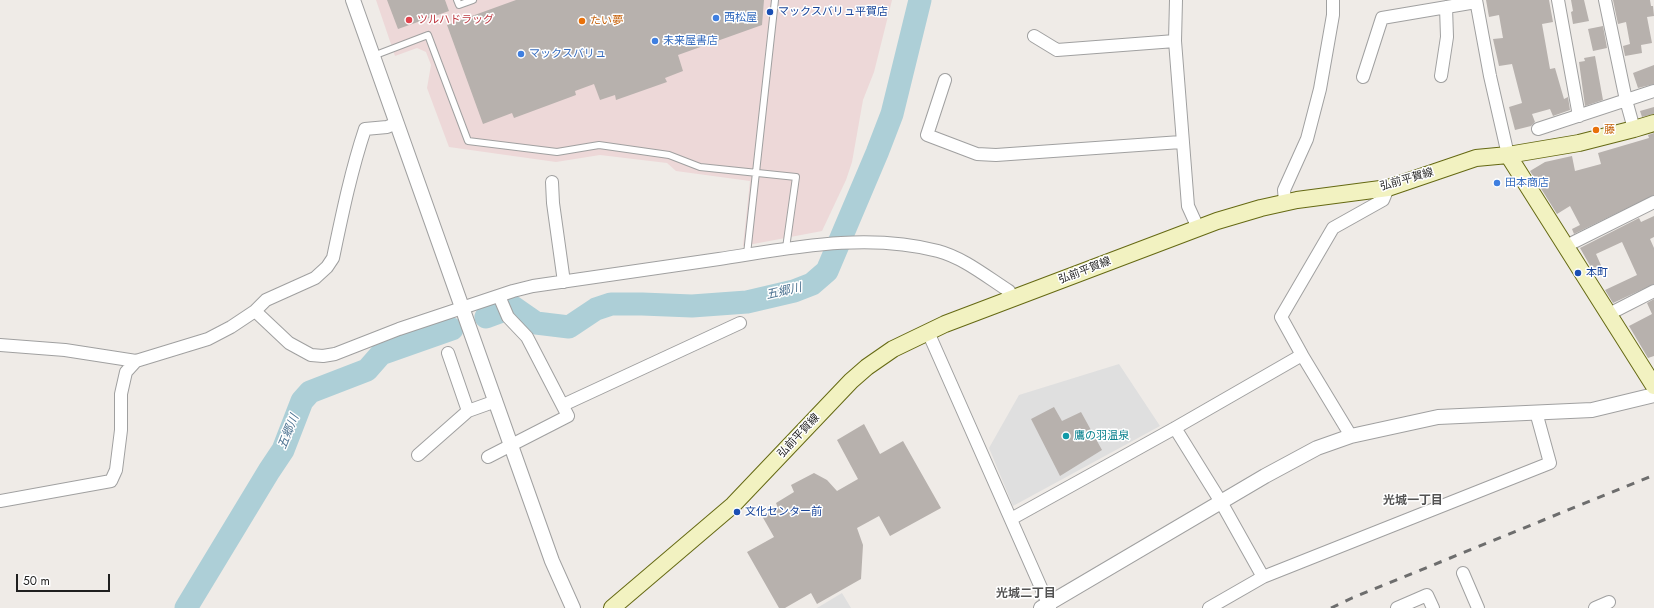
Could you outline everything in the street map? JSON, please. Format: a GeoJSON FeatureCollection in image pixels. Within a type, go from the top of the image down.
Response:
{"type":"FeatureCollection","features":[{"type":"Feature","properties":{"kind":"main road","name":"弘前平賀線"},"geometry":{"type":"LineString","coordinates":[[612,608],[733,505],[838,394],[867,368],[893,349],[928,332],[1013,298],[1224,219],[1285,202],[1388,188],[1476,158],[1508,155],[1579,143],[1654,123]]}},
{"type":"Feature","properties":{"kind":"main road"},"geometry":{"type":"LineString","coordinates":[[1508,155],[1654,386]]}},
{"type":"Feature","properties":{"kind":"street"},"geometry":{"type":"LineString","coordinates":[[353,0],[552,560],[573,608]]}},
{"type":"Feature","properties":{"kind":"street"},"geometry":{"type":"LineString","coordinates":[[1176,0],[1175,41],[1188,206],[1198,228]]}},
{"type":"Feature","properties":{"kind":"street"},"geometry":{"type":"LineString","coordinates":[[1285,202],[1284,190],[1307,139],[1320,89],[1333,0]]}},
{"type":"Feature","properties":{"kind":"street"},"geometry":{"type":"LineString","coordinates":[[1558,0],[1580,116]]}},
{"type":"Feature","properties":{"kind":"street"},"geometry":{"type":"LineString","coordinates":[[1605,0],[1626,100],[1634,129]]}},
{"type":"Feature","properties":{"kind":"street"},"geometry":{"type":"LineString","coordinates":[[1363,77],[1382,18],[1476,1],[1490,76],[1508,155]]}},
{"type":"Feature","properties":{"kind":"street"},"geometry":{"type":"LineString","coordinates":[[1441,76],[1447,38],[1446,7]]}},
{"type":"Feature","properties":{"kind":"street"},"geometry":{"type":"LineString","coordinates":[[1034,36],[1057,50],[1175,41]]}},
{"type":"Feature","properties":{"kind":"street"},"geometry":{"type":"LineString","coordinates":[[945,80],[927,135],[977,154],[996,155],[1182,142]]}},
{"type":"Feature","properties":{"kind":"street"},"geometry":{"type":"LineString","coordinates":[[1538,129],[1654,91]]}},
{"type":"Feature","properties":{"kind":"street"},"geometry":{"type":"LineString","coordinates":[[0,345],[65,350],[136,360],[208,340],[255,311],[266,300],[315,278],[327,267],[333,258],[353,165],[365,129],[386,127],[397,123]]}},
{"type":"Feature","properties":{"kind":"street"},"geometry":{"type":"LineString","coordinates":[[552,182],[553,204],[564,282]]}},
{"type":"Feature","properties":{"kind":"street"},"geometry":{"type":"LineString","coordinates":[[1351,436],[1281,317],[1333,228],[1383,200],[1388,188]]}},
{"type":"Feature","properties":{"kind":"street"},"geometry":{"type":"LineString","coordinates":[[1566,246],[1654,202]]}},
{"type":"Feature","properties":{"kind":"street"},"geometry":{"type":"LineString","coordinates":[[255,311],[289,343],[311,355],[323,356],[335,354],[399,329],[462,308],[501,299],[533,286],[786,248],[844,242],[913,246],[939,252],[960,259],[1009,292],[1013,298]]}},
{"type":"Feature","properties":{"kind":"street"},"geometry":{"type":"LineString","coordinates":[[1609,314],[1654,291]]}},
{"type":"Feature","properties":{"kind":"street"},"geometry":{"type":"LineString","coordinates":[[488,457],[568,416],[527,337],[508,317],[501,299]]}},
{"type":"Feature","properties":{"kind":"street"},"geometry":{"type":"LineString","coordinates":[[563,405],[740,323]]}},
{"type":"Feature","properties":{"kind":"street"},"geometry":{"type":"LineString","coordinates":[[928,332],[1011,519],[1046,607],[1265,476],[1317,448],[1351,436],[1438,417],[1592,410],[1654,394]]}},
{"type":"Feature","properties":{"kind":"street"},"geometry":{"type":"LineString","coordinates":[[448,353],[468,412]]}},
{"type":"Feature","properties":{"kind":"street"},"geometry":{"type":"LineString","coordinates":[[1011,519],[1175,428],[1302,355]]}},
{"type":"Feature","properties":{"kind":"street"},"geometry":{"type":"LineString","coordinates":[[0,501],[111,481],[116,470],[121,430],[121,394],[126,372],[136,360]]}},
{"type":"Feature","properties":{"kind":"street"},"geometry":{"type":"LineString","coordinates":[[418,455],[468,412],[496,401]]}},
{"type":"Feature","properties":{"kind":"street"},"geometry":{"type":"LineString","coordinates":[[1209,608],[1263,577],[1550,464],[1536,412]]}},
{"type":"Feature","properties":{"kind":"street"},"geometry":{"type":"LineString","coordinates":[[1175,428],[1221,502],[1263,577]]}},
{"type":"Feature","properties":{"kind":"street"},"geometry":{"type":"LineString","coordinates":[[1463,572],[1478,608]]}},
{"type":"Feature","properties":{"kind":"street"},"geometry":{"type":"LineString","coordinates":[[1397,608],[1427,595],[1433,608]]}},
{"type":"Feature","properties":{"kind":"street"},"geometry":{"type":"LineString","coordinates":[[1596,608],[1609,602]]}},
{"type":"Feature","properties":{"kind":"lane"},"geometry":{"type":"LineString","coordinates":[[457,0],[459,5],[473,0]]}},
{"type":"Feature","properties":{"kind":"lane"},"geometry":{"type":"LineString","coordinates":[[747,254],[776,0]]}},
{"type":"Feature","properties":{"kind":"lane"},"geometry":{"type":"LineString","coordinates":[[373,56],[428,35],[468,141],[557,152],[599,145],[669,155],[700,167],[796,177],[786,248]]}},
{"type":"Feature","properties":{"kind":"shaded area"},"geometry":{"type":"Polygon","coordinates":[[[376,0],[892,0],[874,72],[863,100],[852,162],[846,180],[822,231],[743,246],[750,181],[676,171],[667,163],[600,155],[556,162],[449,147],[427,88],[431,65],[426,52],[417,48],[395,56],[376,0]]]}},
{"type":"Feature","properties":{"kind":"shaded area"},"geometry":{"type":"Polygon","coordinates":[[[1119,364],[1160,426],[1013,506],[989,448],[1019,395],[1119,364]]]}},
{"type":"Feature","properties":{"kind":"shaded area"},"geometry":{"type":"Polygon","coordinates":[[[842,593],[851,608],[817,608],[842,593]]]}},
{"type":"Feature","properties":{"kind":"building","name":"ツルハドラッグ"},"geometry":{"type":"Polygon","coordinates":[[[387,0],[445,0],[449,11],[398,29],[387,0]]]}},
{"type":"Feature","properties":{"kind":"building"},"geometry":{"type":"Polygon","coordinates":[[[516,0],[764,0],[762,25],[678,55],[683,71],[665,78],[667,82],[616,100],[615,95],[600,100],[594,84],[575,91],[576,95],[514,118],[512,113],[483,124],[447,25],[516,0]]]}},
{"type":"Feature","properties":{"kind":"building"},"geometry":{"type":"Polygon","coordinates":[[[1486,0],[1549,0],[1553,22],[1542,24],[1550,69],[1555,68],[1564,99],[1568,97],[1570,110],[1553,116],[1550,109],[1532,114],[1535,122],[1531,126],[1515,130],[1509,107],[1522,103],[1512,64],[1499,66],[1493,39],[1503,38],[1499,15],[1489,17],[1486,0]]]}},
{"type":"Feature","properties":{"kind":"building"},"geometry":{"type":"Polygon","coordinates":[[[1571,0],[1584,0],[1589,21],[1573,24],[1571,0]]]}},
{"type":"Feature","properties":{"kind":"building"},"geometry":{"type":"Polygon","coordinates":[[[1613,0],[1650,0],[1651,6],[1653,6],[1654,16],[1647,17],[1652,43],[1641,45],[1642,53],[1625,56],[1623,46],[1630,44],[1626,22],[1618,24],[1613,0]]]}},
{"type":"Feature","properties":{"kind":"building"},"geometry":{"type":"Polygon","coordinates":[[[1603,26],[1607,48],[1593,51],[1588,29],[1603,26]]]}},
{"type":"Feature","properties":{"kind":"building"},"geometry":{"type":"Polygon","coordinates":[[[1595,56],[1603,100],[1585,106],[1579,62],[1585,61],[1584,58],[1595,56]]]}},
{"type":"Feature","properties":{"kind":"building"},"geometry":{"type":"Polygon","coordinates":[[[1654,65],[1654,84],[1638,88],[1633,73],[1654,65]]]}},
{"type":"Feature","properties":{"kind":"building"},"geometry":{"type":"Polygon","coordinates":[[[1654,107],[1654,114],[1642,117],[1640,111],[1654,107]]]}},
{"type":"Feature","properties":{"kind":"building"},"geometry":{"type":"Polygon","coordinates":[[[1654,133],[1654,195],[1574,234],[1572,229],[1580,225],[1570,206],[1557,214],[1530,171],[1545,162],[1572,156],[1575,171],[1601,164],[1598,153],[1649,138],[1648,135],[1654,133]]]}},
{"type":"Feature","properties":{"kind":"building"},"geometry":{"type":"Polygon","coordinates":[[[1654,216],[1654,237],[1650,239],[1654,248],[1654,284],[1613,303],[1605,290],[1637,275],[1622,242],[1596,254],[1604,272],[1596,276],[1580,248],[1639,218],[1641,222],[1654,216]]]}},
{"type":"Feature","properties":{"kind":"building"},"geometry":{"type":"Polygon","coordinates":[[[1654,299],[1654,356],[1648,358],[1629,326],[1652,314],[1647,303],[1654,299]]]}},
{"type":"Feature","properties":{"kind":"building","name":"鷹の羽温泉"},"geometry":{"type":"Polygon","coordinates":[[[1054,407],[1062,421],[1081,412],[1102,450],[1060,476],[1031,419],[1054,407]]]}},
{"type":"Feature","properties":{"kind":"building"},"geometry":{"type":"Polygon","coordinates":[[[864,424],[880,454],[903,441],[941,508],[890,536],[879,516],[857,528],[863,545],[861,579],[817,604],[811,593],[785,608],[779,608],[747,552],[774,537],[762,516],[778,508],[776,503],[794,492],[791,485],[814,473],[827,480],[837,491],[858,479],[837,440],[864,424]]]}},
{"type":"Feature","properties":{"kind":"waterway","name":"五郷川"},"geometry":{"type":"LineString","coordinates":[[486,317],[513,307],[536,323],[569,327],[596,309],[611,304],[692,306],[747,302],[794,291],[812,284],[827,271],[892,114],[920,0]]}},
{"type":"Feature","properties":{"kind":"waterway","name":"五郷川"},"geometry":{"type":"LineString","coordinates":[[186,608],[283,450],[302,401],[310,392],[367,370],[381,354],[452,329]]}},
{"type":"Feature","properties":{"kind":"railway"},"geometry":{"type":"LineString","coordinates":[[1331,608],[1352,598],[1654,475]]}},
{"type":"Feature","properties":{"kind":"place","name":"マックスバリュ平賀店"},"geometry":{"type":"Point","coordinates":[770,12]}},
{"type":"Feature","properties":{"kind":"place","name":"西松屋"},"geometry":{"type":"Point","coordinates":[716,18]}},
{"type":"Feature","properties":{"kind":"place","name":"ツルハドラッグ"},"geometry":{"type":"Point","coordinates":[409,20]}},
{"type":"Feature","properties":{"kind":"place","name":"たい夢"},"geometry":{"type":"Point","coordinates":[582,21]}},
{"type":"Feature","properties":{"kind":"place","name":"未来屋書店"},"geometry":{"type":"Point","coordinates":[655,41]}},
{"type":"Feature","properties":{"kind":"place","name":"マックスバリュ"},"geometry":{"type":"Point","coordinates":[521,54]}},
{"type":"Feature","properties":{"kind":"place","name":"藤"},"geometry":{"type":"Point","coordinates":[1596,130]}},
{"type":"Feature","properties":{"kind":"place","name":"田本商店"},"geometry":{"type":"Point","coordinates":[1497,183]}},
{"type":"Feature","properties":{"kind":"place","name":"本町"},"geometry":{"type":"Point","coordinates":[1578,273]}},
{"type":"Feature","properties":{"kind":"place","name":"鷹の羽温泉"},"geometry":{"type":"Point","coordinates":[1066,436]}},
{"type":"Feature","properties":{"kind":"place","name":"文化センター前"},"geometry":{"type":"Point","coordinates":[737,512]}},
{"type":"Feature","properties":{"kind":"district","name":"光城一丁目"},"geometry":{"type":"Point","coordinates":[1413,501]}},
{"type":"Feature","properties":{"kind":"district","name":"光城二丁目"},"geometry":{"type":"Point","coordinates":[1026,594]}}]}
